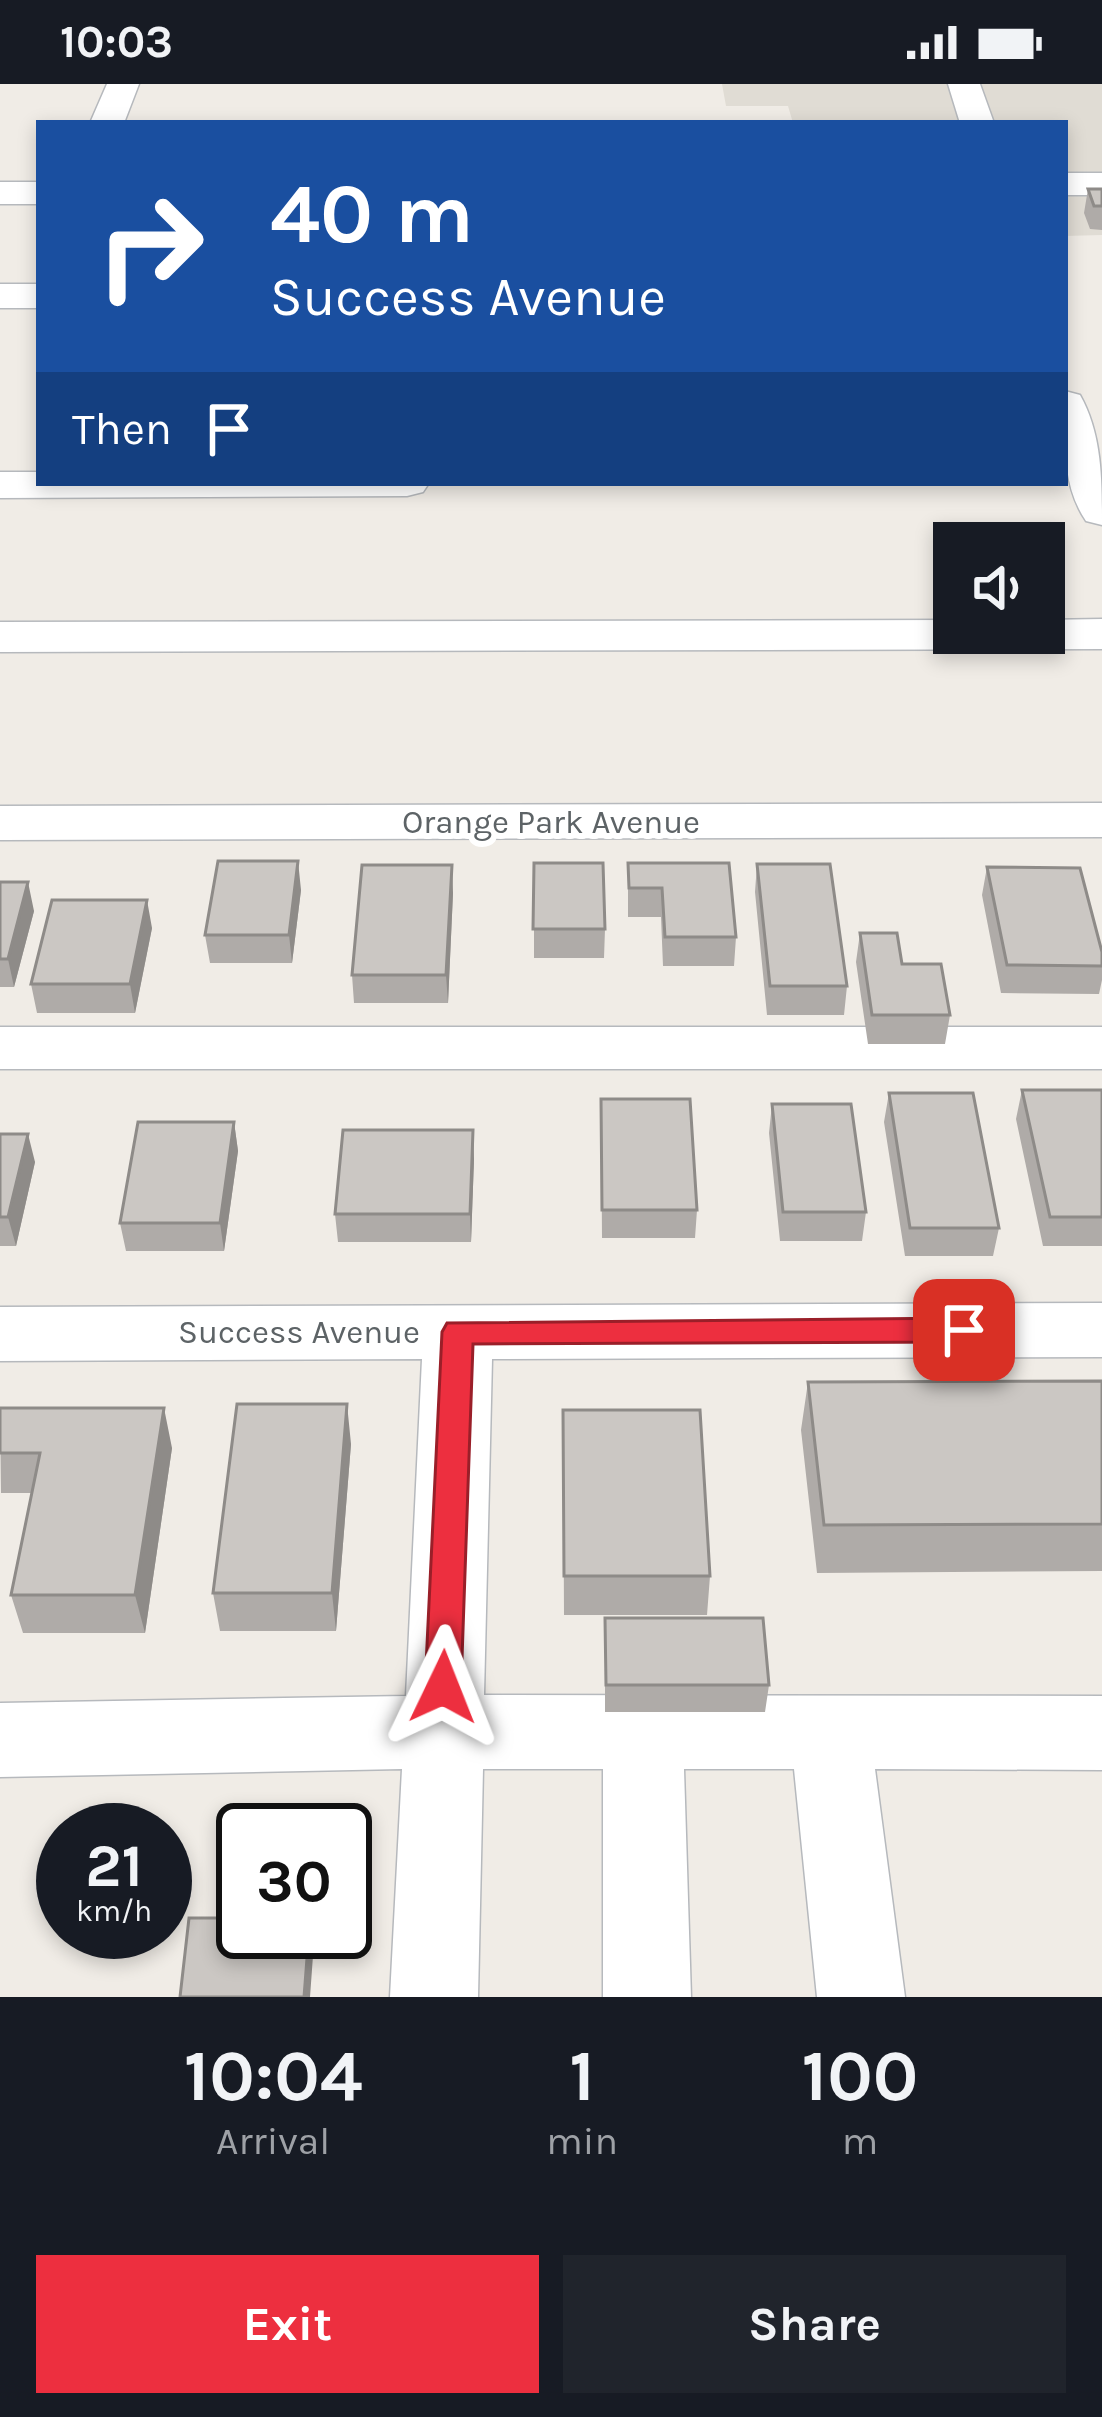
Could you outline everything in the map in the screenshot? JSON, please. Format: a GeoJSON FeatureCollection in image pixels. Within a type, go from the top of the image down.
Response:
{"type":"FeatureCollection","features":[{"type":"Feature","properties":{"kind":"street"},"geometry":{"type":"LineString","coordinates":[[108,120],[123,84]]}},
{"type":"Feature","properties":{"kind":"street"},"geometry":{"type":"LineString","coordinates":[[964,84],[976,120]]}},
{"type":"Feature","properties":{"kind":"street"},"geometry":{"type":"LineString","coordinates":[[1068,184],[1102,184]]}},
{"type":"Feature","properties":{"kind":"street"},"geometry":{"type":"LineString","coordinates":[[0,193],[36,193]]}},
{"type":"Feature","properties":{"kind":"street"},"geometry":{"type":"LineString","coordinates":[[0,296],[36,296]]}},
{"type":"Feature","properties":{"kind":"street"},"geometry":{"type":"LineString","coordinates":[[1068,414],[1090,488]]}},
{"type":"Feature","properties":{"kind":"street"},"geometry":{"type":"LineString","coordinates":[[0,484],[36,484]]}},
{"type":"Feature","properties":{"kind":"street"},"geometry":{"type":"LineString","coordinates":[[0,638],[1102,634]]}},
{"type":"Feature","properties":{"kind":"street","name":"Orange Park Avenue"},"geometry":{"type":"LineString","coordinates":[[0,823],[1102,820]]}},
{"type":"Feature","properties":{"kind":"street"},"geometry":{"type":"LineString","coordinates":[[0,1048],[1102,1048]]}},
{"type":"Feature","properties":{"kind":"street","name":"Success Avenue"},"geometry":{"type":"LineString","coordinates":[[0,1334],[1102,1330]]}},
{"type":"Feature","properties":{"kind":"street"},"geometry":{"type":"LineString","coordinates":[[434,1997],[458,1332]]}},
{"type":"Feature","properties":{"kind":"street"},"geometry":{"type":"LineString","coordinates":[[0,1739],[441,1732],[1102,1733]]}},
{"type":"Feature","properties":{"kind":"street"},"geometry":{"type":"LineString","coordinates":[[643,1732],[647,1997]]}},
{"type":"Feature","properties":{"kind":"street"},"geometry":{"type":"LineString","coordinates":[[830,1733],[861,1997]]}},
{"type":"Feature","properties":{"kind":"shaded area"},"geometry":{"type":"Polygon","coordinates":[[[722,84],[1102,84],[1102,235],[1068,236],[1068,120],[792,120],[788,106],[726,106],[722,84]]]}},
{"type":"Feature","properties":{"kind":"building"},"geometry":{"type":"Polygon","coordinates":[[[1088,189],[1102,189],[1102,206],[1094,206],[1088,189]]]}},
{"type":"Feature","properties":{"kind":"building"},"geometry":{"type":"Polygon","coordinates":[[[218,861],[298,861],[289,935],[205,935],[218,861]]]}},
{"type":"Feature","properties":{"kind":"building"},"geometry":{"type":"Polygon","coordinates":[[[534,863],[603,863],[605,929],[533,929],[534,863]]]}},
{"type":"Feature","properties":{"kind":"building"},"geometry":{"type":"Polygon","coordinates":[[[628,863],[729,863],[736,937],[665,937],[662,888],[629,888],[628,863]]]}},
{"type":"Feature","properties":{"kind":"building"},"geometry":{"type":"Polygon","coordinates":[[[757,864],[830,864],[847,986],[770,986],[757,864]]]}},
{"type":"Feature","properties":{"kind":"building"},"geometry":{"type":"Polygon","coordinates":[[[362,865],[452,865],[446,975],[352,975],[362,865]]]}},
{"type":"Feature","properties":{"kind":"building"},"geometry":{"type":"Polygon","coordinates":[[[987,867],[1080,868],[1102,966],[1007,965],[987,867]]]}},
{"type":"Feature","properties":{"kind":"building"},"geometry":{"type":"Polygon","coordinates":[[[0,882],[28,882],[8,959],[0,959],[0,882]]]}},
{"type":"Feature","properties":{"kind":"building"},"geometry":{"type":"Polygon","coordinates":[[[52,900],[147,900],[130,984],[31,984],[52,900]]]}},
{"type":"Feature","properties":{"kind":"building"},"geometry":{"type":"Polygon","coordinates":[[[860,933],[897,933],[902,964],[941,964],[950,1015],[872,1015],[860,933]]]}},
{"type":"Feature","properties":{"kind":"building"},"geometry":{"type":"Polygon","coordinates":[[[1022,1090],[1102,1090],[1102,1217],[1050,1217],[1022,1090]]]}},
{"type":"Feature","properties":{"kind":"building"},"geometry":{"type":"Polygon","coordinates":[[[889,1093],[973,1093],[999,1228],[910,1228],[889,1093]]]}},
{"type":"Feature","properties":{"kind":"building"},"geometry":{"type":"Polygon","coordinates":[[[601,1099],[690,1099],[697,1210],[602,1210],[601,1099]]]}},
{"type":"Feature","properties":{"kind":"building"},"geometry":{"type":"Polygon","coordinates":[[[772,1104],[851,1104],[866,1212],[783,1212],[772,1104]]]}},
{"type":"Feature","properties":{"kind":"building"},"geometry":{"type":"Polygon","coordinates":[[[138,1122],[234,1122],[220,1223],[120,1223],[138,1122]]]}},
{"type":"Feature","properties":{"kind":"building"},"geometry":{"type":"Polygon","coordinates":[[[343,1130],[473,1130],[470,1214],[335,1214],[343,1130]]]}},
{"type":"Feature","properties":{"kind":"building"},"geometry":{"type":"Polygon","coordinates":[[[0,1134],[28,1134],[8,1217],[0,1217],[0,1134]]]}},
{"type":"Feature","properties":{"kind":"building"},"geometry":{"type":"Polygon","coordinates":[[[1102,1381],[1102,1524],[824,1525],[808,1382],[1102,1381]]]}},
{"type":"Feature","properties":{"kind":"building"},"geometry":{"type":"Polygon","coordinates":[[[237,1404],[347,1404],[332,1593],[213,1593],[237,1404]]]}},
{"type":"Feature","properties":{"kind":"building"},"geometry":{"type":"Polygon","coordinates":[[[0,1408],[164,1408],[135,1595],[11,1595],[40,1453],[0,1453],[0,1408]]]}},
{"type":"Feature","properties":{"kind":"building"},"geometry":{"type":"Polygon","coordinates":[[[563,1410],[700,1410],[710,1576],[564,1576],[563,1410]]]}},
{"type":"Feature","properties":{"kind":"building"},"geometry":{"type":"Polygon","coordinates":[[[605,1618],[763,1618],[769,1685],[606,1685],[605,1618]]]}},
{"type":"Feature","properties":{"kind":"building"},"geometry":{"type":"Polygon","coordinates":[[[192,1918],[216,1918],[216,1959],[307,1959],[304,1997],[180,1997],[184,1959],[192,1959],[192,1918]]]}},
{"type":"Feature","properties":{"kind":"route"},"geometry":{"type":"LineString","coordinates":[[443,1687],[458,1332],[964,1330]]}}]}
